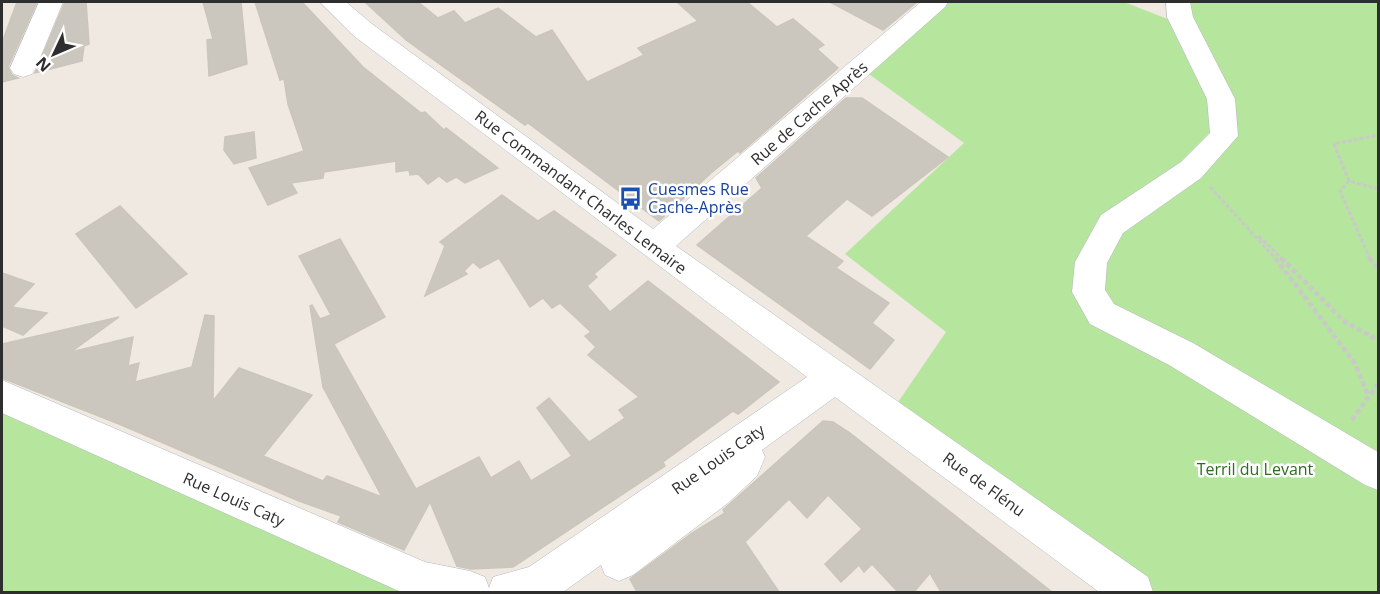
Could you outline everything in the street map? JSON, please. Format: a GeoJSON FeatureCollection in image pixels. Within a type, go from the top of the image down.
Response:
{"type":"FeatureCollection","features":[{"type":"Feature","properties":{"kind":"street"},"geometry":{"type":"LineString","coordinates":[[23,68],[51,2]]}},
{"type":"Feature","properties":{"kind":"street","name":"Rue Commandant Charles Lemaire"},"geometry":{"type":"LineString","coordinates":[[332,2],[363,30],[654,248],[835,377]]}},
{"type":"Feature","properties":{"kind":"street","name":"Rue de Cache Après"},"geometry":{"type":"LineString","coordinates":[[654,248],[936,2]]}},
{"type":"Feature","properties":{"kind":"street"},"geometry":{"type":"LineString","coordinates":[[1178,2],[1180,17],[1221,99],[1224,136],[1191,170],[1112,224],[1091,262],[1088,292],[1102,314],[1181,354],[1378,472]]}},
{"type":"Feature","properties":{"kind":"street","name":"Rue Louis Caty"},"geometry":{"type":"LineString","coordinates":[[508,592],[537,586],[835,377]]}},
{"type":"Feature","properties":{"kind":"street","name":"Rue de Flénu"},"geometry":{"type":"LineString","coordinates":[[835,377],[1133,592]]}},
{"type":"Feature","properties":{"kind":"street","name":"Rue Louis Caty"},"geometry":{"type":"LineString","coordinates":[[2,396],[424,582],[470,592]]}},
{"type":"Feature","properties":{"kind":"street"},"geometry":{"type":"LineString","coordinates":[[619,561],[714,490],[744,463],[755,433]]}},
{"type":"Feature","properties":{"kind":"path"},"geometry":{"type":"LineString","coordinates":[[1349,181],[1334,144],[1378,135]]}},
{"type":"Feature","properties":{"kind":"path"},"geometry":{"type":"LineString","coordinates":[[1191,170],[1345,322],[1378,340]]}},
{"type":"Feature","properties":{"kind":"path"},"geometry":{"type":"LineString","coordinates":[[1349,181],[1378,189]]}},
{"type":"Feature","properties":{"kind":"path"},"geometry":{"type":"LineString","coordinates":[[1349,181],[1340,191],[1367,256],[1378,268]]}},
{"type":"Feature","properties":{"kind":"path"},"geometry":{"type":"LineString","coordinates":[[1245,223],[1287,272],[1354,362],[1368,395]]}},
{"type":"Feature","properties":{"kind":"path"},"geometry":{"type":"LineString","coordinates":[[1335,447],[1368,395],[1378,384]]}},
{"type":"Feature","properties":{"kind":"green space","name":"Terril du Levant"},"geometry":{"type":"Polygon","coordinates":[[[940,2],[1124,2],[1183,25],[1178,2],[1378,2],[1378,592],[1133,592],[894,408],[946,332],[845,254],[964,143],[862,69],[940,2]]]}},
{"type":"Feature","properties":{"kind":"green space"},"geometry":{"type":"Polygon","coordinates":[[[2,396],[424,582],[424,592],[2,592],[2,396]]]}},
{"type":"Feature","properties":{"kind":"building"},"geometry":{"type":"Polygon","coordinates":[[[17,2],[37,2],[8,67],[12,75],[18,78],[2,82],[2,43],[17,2]]]}},
{"type":"Feature","properties":{"kind":"building"},"geometry":{"type":"Polygon","coordinates":[[[65,2],[86,2],[89,44],[84,46],[82,61],[35,73],[65,2]]]}},
{"type":"Feature","properties":{"kind":"building"},"geometry":{"type":"Polygon","coordinates":[[[203,2],[241,2],[247,64],[209,76],[207,40],[213,39],[203,2]]]}},
{"type":"Feature","properties":{"kind":"building"},"geometry":{"type":"Polygon","coordinates":[[[255,2],[302,2],[363,67],[421,113],[425,112],[444,130],[446,128],[498,168],[465,183],[456,177],[447,182],[439,176],[428,184],[418,174],[410,175],[409,170],[396,172],[396,161],[324,172],[323,178],[291,183],[297,193],[268,205],[249,168],[304,151],[288,104],[284,79],[280,80],[255,2]]]}},
{"type":"Feature","properties":{"kind":"building"},"geometry":{"type":"Polygon","coordinates":[[[365,2],[418,2],[438,18],[454,11],[465,23],[498,8],[536,37],[552,30],[587,82],[644,55],[638,48],[698,21],[677,2],[747,2],[777,27],[793,19],[824,45],[817,49],[838,68],[740,153],[738,151],[711,173],[659,221],[528,123],[525,125],[406,40],[365,2]]]}},
{"type":"Feature","properties":{"kind":"building"},"geometry":{"type":"Polygon","coordinates":[[[830,2],[917,2],[883,30],[830,2]]]}},
{"type":"Feature","properties":{"kind":"building"},"geometry":{"type":"Polygon","coordinates":[[[846,98],[862,98],[948,157],[872,216],[847,199],[806,236],[843,261],[836,268],[889,303],[872,323],[894,340],[870,369],[697,245],[762,188],[756,178],[846,98]]]}},
{"type":"Feature","properties":{"kind":"building"},"geometry":{"type":"Polygon","coordinates":[[[254,132],[256,158],[234,164],[224,150],[225,137],[254,132]]]}},
{"type":"Feature","properties":{"kind":"building"},"geometry":{"type":"Polygon","coordinates":[[[502,195],[538,221],[554,211],[616,255],[594,274],[597,277],[587,286],[610,312],[648,281],[779,382],[738,414],[733,411],[663,462],[665,466],[513,567],[471,569],[457,566],[430,502],[404,550],[338,522],[341,516],[299,501],[119,424],[2,378],[2,344],[119,317],[71,352],[133,337],[128,366],[139,363],[135,382],[192,367],[205,315],[214,316],[213,401],[239,368],[312,395],[263,456],[323,481],[327,476],[382,497],[323,387],[310,306],[312,305],[320,319],[331,315],[299,256],[340,239],[385,317],[334,344],[416,489],[479,457],[491,478],[519,461],[531,481],[572,456],[537,408],[549,398],[589,442],[625,418],[619,410],[639,397],[588,355],[596,347],[585,336],[591,332],[560,303],[552,308],[543,298],[530,307],[499,258],[480,268],[473,262],[464,271],[467,274],[425,296],[445,246],[440,242],[502,195]]]}},
{"type":"Feature","properties":{"kind":"building"},"geometry":{"type":"Polygon","coordinates":[[[120,206],[187,274],[136,308],[76,234],[120,206]]]}},
{"type":"Feature","properties":{"kind":"building"},"geometry":{"type":"Polygon","coordinates":[[[2,273],[34,284],[12,307],[47,313],[23,335],[2,326],[2,273]]]}},
{"type":"Feature","properties":{"kind":"building"},"geometry":{"type":"Polygon","coordinates":[[[823,421],[833,422],[850,433],[1052,592],[941,592],[930,573],[914,592],[898,592],[872,564],[864,572],[859,565],[841,582],[825,564],[862,529],[828,495],[807,518],[789,499],[745,542],[779,592],[637,592],[630,579],[692,533],[725,513],[723,510],[823,421]]]}},
{"type":"Feature","properties":{"kind":"place","name":"Cuesmes Rue Cache-Après"},"geometry":{"type":"Point","coordinates":[630,198]}}]}
